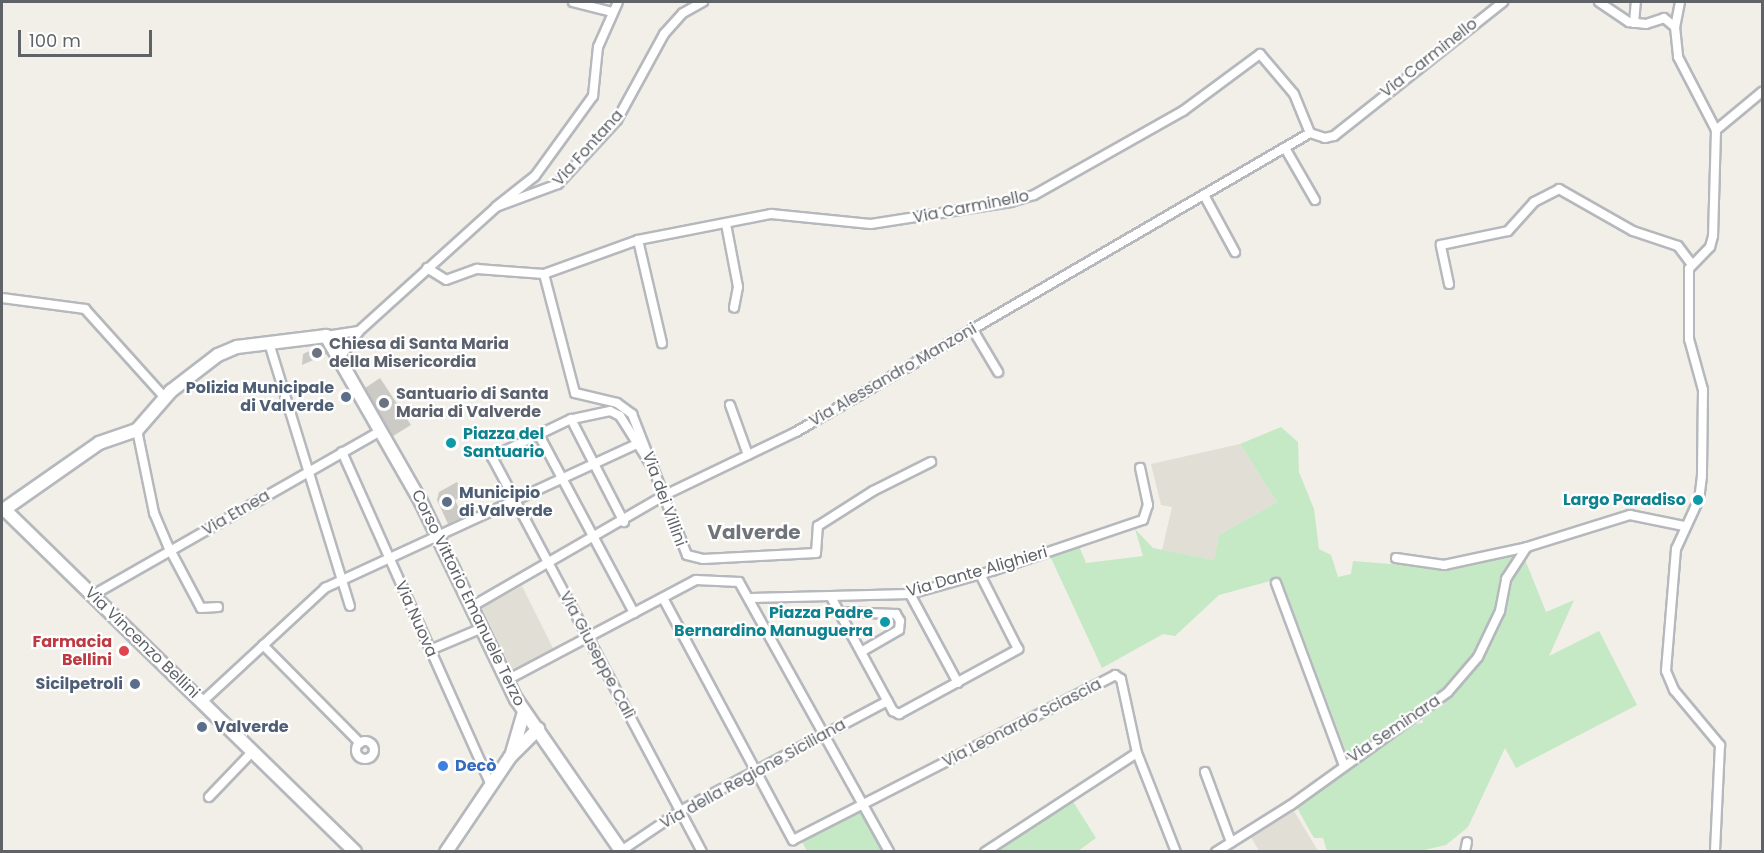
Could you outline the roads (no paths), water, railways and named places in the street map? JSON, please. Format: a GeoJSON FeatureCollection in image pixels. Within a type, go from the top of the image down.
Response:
{"type":"FeatureCollection","features":[{"type":"Feature","properties":{"kind":"street"},"geometry":{"type":"LineString","coordinates":[[573,2],[612,12]]}},
{"type":"Feature","properties":{"kind":"street"},"geometry":{"type":"LineString","coordinates":[[496,207],[535,177],[593,96],[598,47],[618,2]]}},
{"type":"Feature","properties":{"kind":"street","name":"Via Fontana"},"geometry":{"type":"LineString","coordinates":[[339,358],[359,331],[496,207],[558,184],[617,120],[664,34],[683,13],[703,2]]}},
{"type":"Feature","properties":{"kind":"street","name":"Via Carminello"},"geometry":{"type":"LineString","coordinates":[[427,268],[446,280],[477,269],[544,274],[638,240],[771,214],[871,224],[1011,202],[1034,195],[1183,111],[1260,54],[1294,94],[1310,134],[1334,136],[1503,2]]}},
{"type":"Feature","properties":{"kind":"street"},"geometry":{"type":"LineString","coordinates":[[1599,2],[1634,23],[1664,18],[1675,27]]}},
{"type":"Feature","properties":{"kind":"street"},"geometry":{"type":"LineString","coordinates":[[1634,23],[1636,2]]}},
{"type":"Feature","properties":{"kind":"street"},"geometry":{"type":"LineString","coordinates":[[1680,2],[1675,27],[1678,57],[1716,130],[1713,236],[1710,247],[1690,262]]}},
{"type":"Feature","properties":{"kind":"street"},"geometry":{"type":"LineString","coordinates":[[1716,130],[1762,92]]}},
{"type":"Feature","properties":{"kind":"street","name":"Via Alessandro Manzoni"},"geometry":{"type":"LineString","coordinates":[[471,607],[624,522],[662,498],[747,455],[972,330],[1310,134]]}},
{"type":"Feature","properties":{"kind":"street"},"geometry":{"type":"LineString","coordinates":[[1285,148],[1315,200]]}},
{"type":"Feature","properties":{"kind":"street"},"geometry":{"type":"LineString","coordinates":[[1449,284],[1441,245],[1508,231],[1534,202],[1559,189],[1633,231],[1678,246],[1690,262],[1687,326],[1703,390],[1702,476],[1699,500],[1684,525],[1670,584],[1666,671],[1674,690],[1720,745],[1715,852]]}},
{"type":"Feature","properties":{"kind":"street"},"geometry":{"type":"LineString","coordinates":[[1204,195],[1235,252]]}},
{"type":"Feature","properties":{"kind":"street"},"geometry":{"type":"LineString","coordinates":[[726,224],[738,287],[734,308]]}},
{"type":"Feature","properties":{"kind":"street"},"geometry":{"type":"LineString","coordinates":[[638,240],[662,342]]}},
{"type":"Feature","properties":{"kind":"street","name":"Via dei Villini"},"geometry":{"type":"LineString","coordinates":[[544,274],[575,393],[617,403],[632,414],[683,552],[693,558],[816,553],[818,526],[873,491],[931,462]]}},
{"type":"Feature","properties":{"kind":"street"},"geometry":{"type":"LineString","coordinates":[[2,298],[85,309],[165,398]]}},
{"type":"Feature","properties":{"kind":"street"},"geometry":{"type":"LineString","coordinates":[[972,330],[998,372]]}},
{"type":"Feature","properties":{"kind":"street"},"geometry":{"type":"LineString","coordinates":[[3,510],[99,443],[137,430],[165,398],[218,356],[269,343],[359,331]]}},
{"type":"Feature","properties":{"kind":"street","name":"Corso Vittorio Emanuele Terzo"},"geometry":{"type":"LineString","coordinates":[[326,336],[438,537],[524,712],[622,851]]}},
{"type":"Feature","properties":{"kind":"street"},"geometry":{"type":"LineString","coordinates":[[269,343],[350,606]]}},
{"type":"Feature","properties":{"kind":"street"},"geometry":{"type":"LineString","coordinates":[[730,405],[747,455]]}},
{"type":"Feature","properties":{"kind":"street"},"geometry":{"type":"LineString","coordinates":[[634,613],[539,435],[571,419],[610,411],[620,416],[653,468]]}},
{"type":"Feature","properties":{"kind":"street"},"geometry":{"type":"LineString","coordinates":[[571,419],[624,522]]}},
{"type":"Feature","properties":{"kind":"street"},"geometry":{"type":"LineString","coordinates":[[137,430],[154,513],[171,551],[201,608],[218,607]]}},
{"type":"Feature","properties":{"kind":"street","name":"Via Etnea"},"geometry":{"type":"LineString","coordinates":[[93,596],[380,431]]}},
{"type":"Feature","properties":{"kind":"street","name":"Via Giuseppe Calì"},"geometry":{"type":"LineString","coordinates":[[539,435],[492,457],[702,852]]}},
{"type":"Feature","properties":{"kind":"street"},"geometry":{"type":"LineString","coordinates":[[202,702],[325,588],[636,444]]}},
{"type":"Feature","properties":{"kind":"street","name":"Via Nuova"},"geometry":{"type":"LineString","coordinates":[[342,452],[491,785]]}},
{"type":"Feature","properties":{"kind":"street","name":"Via Dante Alighieri"},"geometry":{"type":"LineString","coordinates":[[751,598],[910,594],[980,574],[1143,520],[1148,505],[1140,468]]}},
{"type":"Feature","properties":{"kind":"street","name":"Via Vincenzo Bellini"},"geometry":{"type":"LineString","coordinates":[[3,510],[355,852]]}},
{"type":"Feature","properties":{"kind":"street"},"geometry":{"type":"LineString","coordinates":[[1396,558],[1444,565],[1527,547],[1630,515],[1684,525]]}},
{"type":"Feature","properties":{"kind":"street","name":"Via Seminara"},"geometry":{"type":"LineString","coordinates":[[1216,852],[1316,788],[1343,763],[1416,717],[1466,673],[1495,624],[1506,579],[1527,547]]}},
{"type":"Feature","properties":{"kind":"street"},"geometry":{"type":"LineString","coordinates":[[831,597],[893,711],[906,712],[1018,649],[980,574]]}},
{"type":"Feature","properties":{"kind":"street"},"geometry":{"type":"LineString","coordinates":[[507,680],[696,580],[739,582],[751,598],[890,852]]}},
{"type":"Feature","properties":{"kind":"street"},"geometry":{"type":"LineString","coordinates":[[1276,583],[1343,763]]}},
{"type":"Feature","properties":{"kind":"street"},"geometry":{"type":"LineString","coordinates":[[910,594],[958,683]]}},
{"type":"Feature","properties":{"kind":"street"},"geometry":{"type":"LineString","coordinates":[[663,598],[755,771]]}},
{"type":"Feature","properties":{"kind":"street"},"geometry":{"type":"LineString","coordinates":[[840,612],[887,613],[900,621],[899,630],[861,652]]}},
{"type":"Feature","properties":{"kind":"street"},"geometry":{"type":"LineString","coordinates":[[430,650],[482,628]]}},
{"type":"Feature","properties":{"kind":"street"},"geometry":{"type":"LineString","coordinates":[[263,645],[360,742]]}},
{"type":"Feature","properties":{"kind":"street","name":"Via Leonardo Sciascia"},"geometry":{"type":"LineString","coordinates":[[755,771],[792,840],[1114,675],[1121,678],[1137,753],[1176,852]]}},
{"type":"Feature","properties":{"kind":"street","name":"Via della Regione Siciliana"},"geometry":{"type":"LineString","coordinates":[[622,851],[680,811],[888,701]]}},
{"type":"Feature","properties":{"kind":"street"},"geometry":{"type":"LineString","coordinates":[[510,757],[524,712]]}},
{"type":"Feature","properties":{"kind":"street"},"geometry":{"type":"LineString","coordinates":[[446,852],[510,757],[538,729]]}},
{"type":"Feature","properties":{"kind":"street"},"geometry":{"type":"LineString","coordinates":[[210,797],[252,752]]}},
{"type":"Feature","properties":{"kind":"street"},"geometry":{"type":"LineString","coordinates":[[985,852],[1137,753]]}},
{"type":"Feature","properties":{"kind":"street"},"geometry":{"type":"LineString","coordinates":[[1205,772],[1231,842]]}},
{"type":"Feature","properties":{"kind":"street"},"geometry":{"type":"LineString","coordinates":[[1465,852],[1467,842]]}},
{"type":"Feature","properties":{"kind":"place","name":"Chiesa di Santa Maria della Misericordia"},"geometry":{"type":"Point","coordinates":[317,353]}},
{"type":"Feature","properties":{"kind":"place","name":"Polizia Municipale di Valverde"},"geometry":{"type":"Point","coordinates":[346,397]}},
{"type":"Feature","properties":{"kind":"place","name":"Santuario di Santa Maria di Valverde"},"geometry":{"type":"Point","coordinates":[384,403]}},
{"type":"Feature","properties":{"kind":"place","name":"Piazza del Santuario"},"geometry":{"type":"Point","coordinates":[451,443]}},
{"type":"Feature","properties":{"kind":"place","name":"Largo Paradiso"},"geometry":{"type":"Point","coordinates":[1698,500]}},
{"type":"Feature","properties":{"kind":"place","name":"Municipio di Valverde"},"geometry":{"type":"Point","coordinates":[447,502]}},
{"type":"Feature","properties":{"kind":"place","name":"Piazza Padre Bernardino Manuguerra"},"geometry":{"type":"Point","coordinates":[885,622]}},
{"type":"Feature","properties":{"kind":"place","name":"Farmacia Bellini"},"geometry":{"type":"Point","coordinates":[124,651]}},
{"type":"Feature","properties":{"kind":"place","name":"Sicilpetroli"},"geometry":{"type":"Point","coordinates":[135,684]}},
{"type":"Feature","properties":{"kind":"place","name":"Valverde"},"geometry":{"type":"Point","coordinates":[202,727]}},
{"type":"Feature","properties":{"kind":"place","name":"Decò"},"geometry":{"type":"Point","coordinates":[443,766]}},
{"type":"Feature","properties":{"kind":"district","name":"Valverde"},"geometry":{"type":"Point","coordinates":[754,532]}}]}
